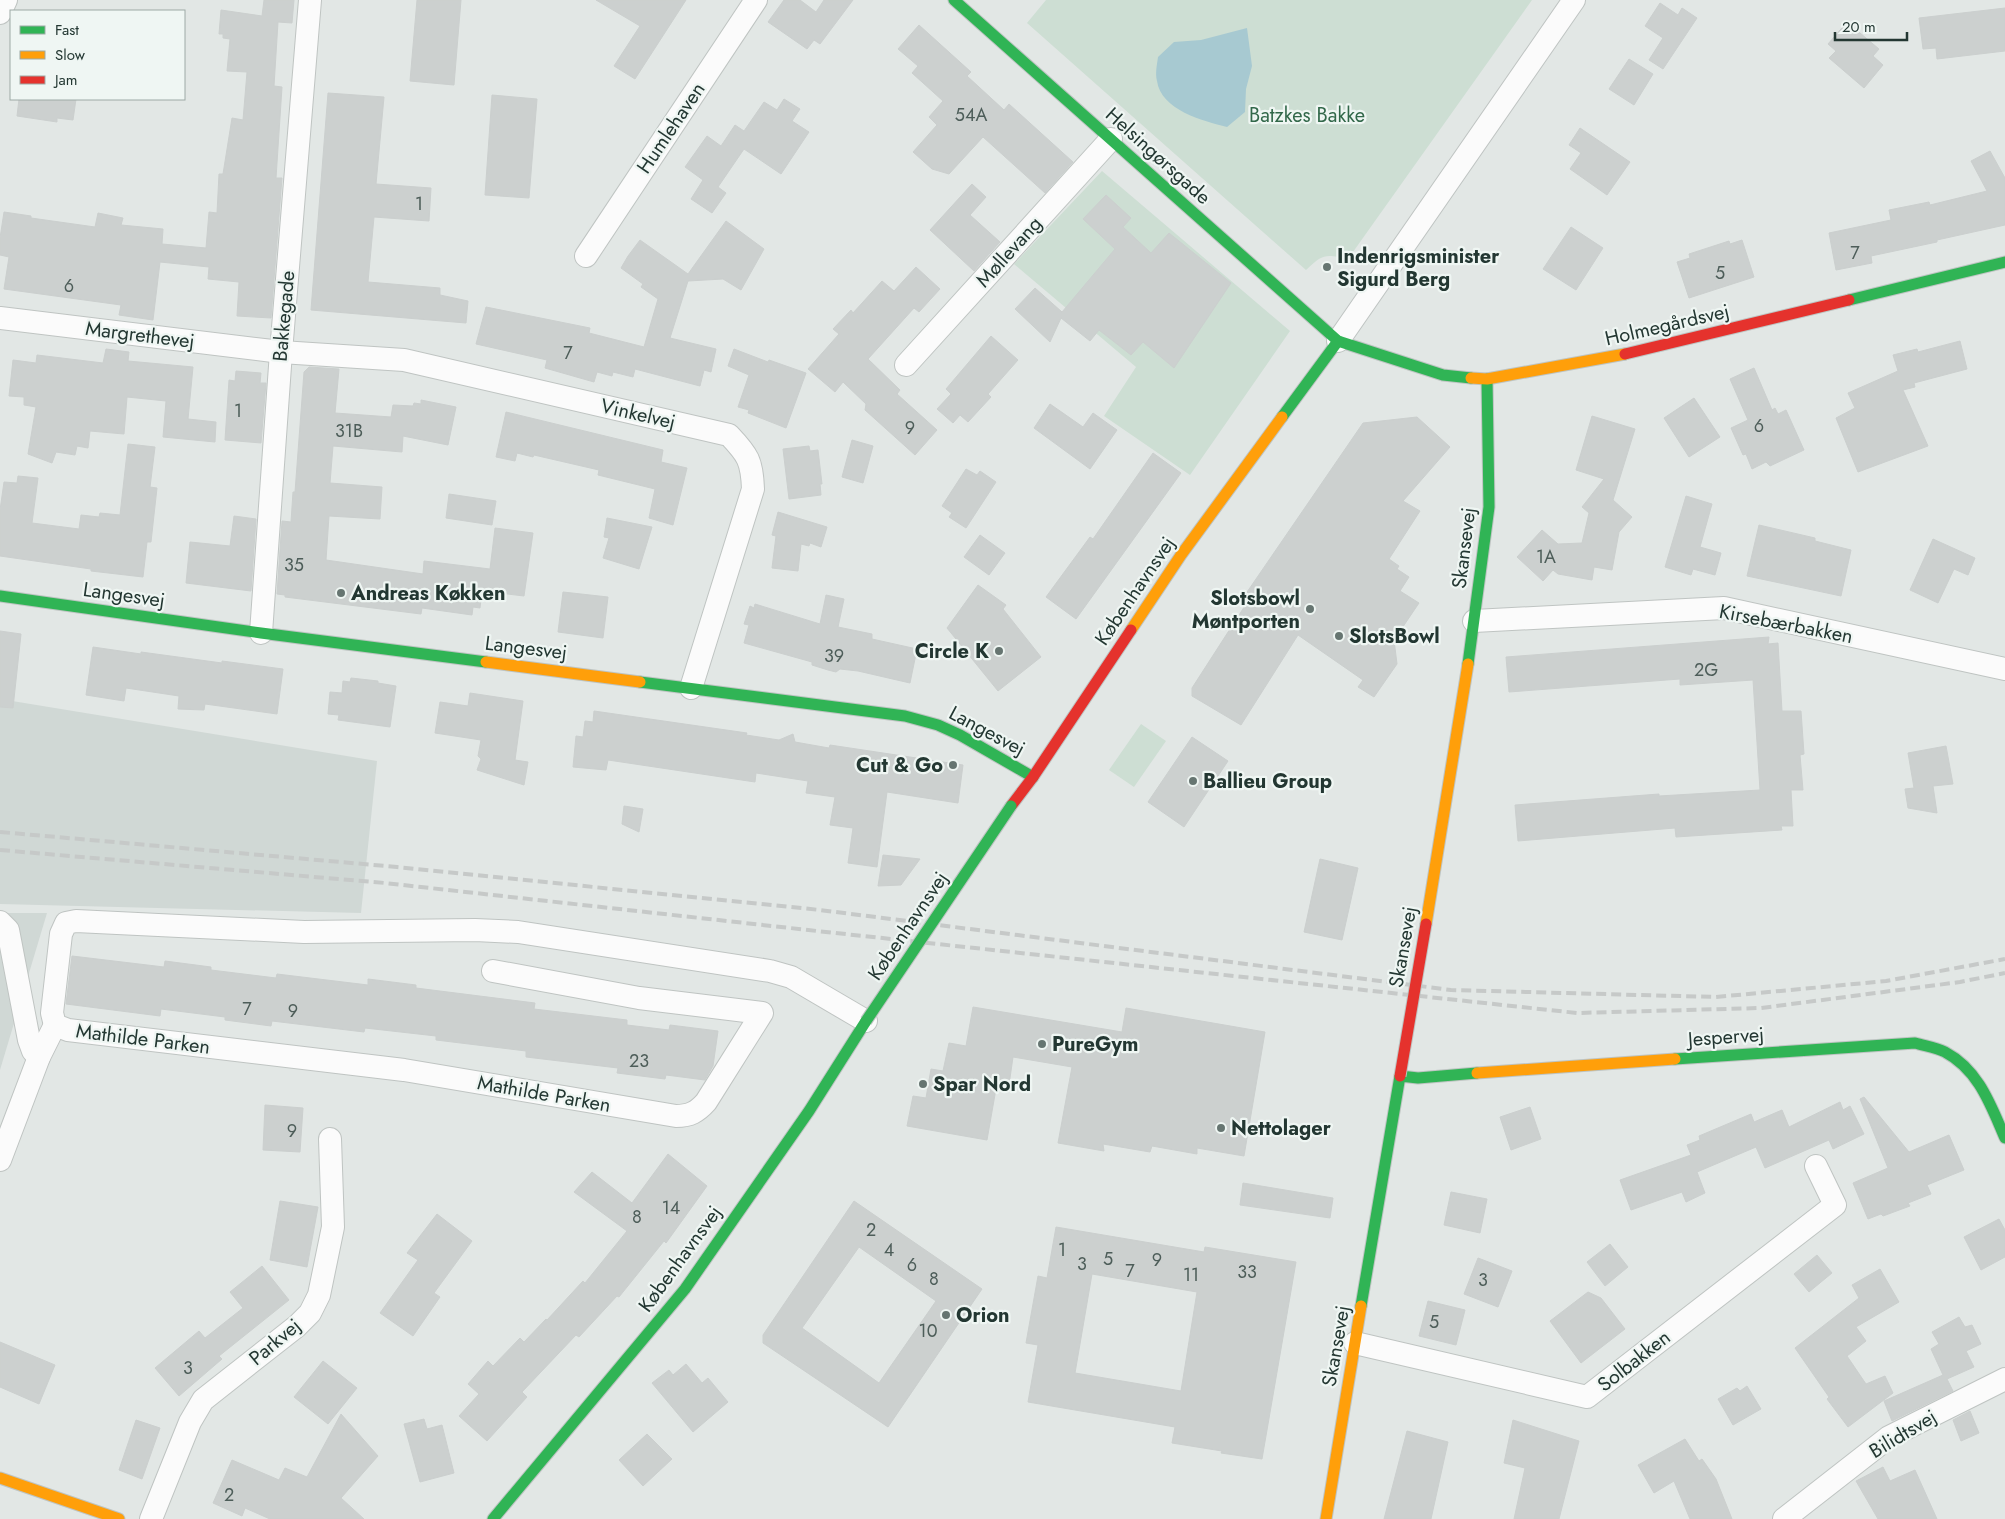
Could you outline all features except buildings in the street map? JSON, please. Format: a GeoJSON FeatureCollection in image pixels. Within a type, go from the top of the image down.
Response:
{"type":"FeatureCollection","features":[{"type":"Feature","properties":{"kind":"street"},"geometry":{"type":"LineString","coordinates":[[0,13],[6,0]]}},
{"type":"Feature","properties":{"kind":"street","name":"Bakkegade"},"geometry":{"type":"LineString","coordinates":[[261,633],[280,352],[310,0]]}},
{"type":"Feature","properties":{"kind":"street","name":"Humlehaven"},"geometry":{"type":"LineString","coordinates":[[586,256],[756,0]]}},
{"type":"Feature","properties":{"kind":"street","name":"Helsingørsgade"},"geometry":{"type":"LineString","coordinates":[[954,0],[1338,341]]}},
{"type":"Feature","properties":{"kind":"street"},"geometry":{"type":"LineString","coordinates":[[1338,341],[1574,0]]}},
{"type":"Feature","properties":{"kind":"street","name":"Møllevang"},"geometry":{"type":"LineString","coordinates":[[906,365],[1111,139]]}},
{"type":"Feature","properties":{"kind":"street","name":"Holmegårdsvej"},"geometry":{"type":"LineString","coordinates":[[1338,341],[1443,374],[1487,379],[1610,358],[2005,262]]}},
{"type":"Feature","properties":{"kind":"street","name":"Margrethevej"},"geometry":{"type":"LineString","coordinates":[[0,318],[280,352]]}},
{"type":"Feature","properties":{"kind":"street","name":"Københavnsvej"},"geometry":{"type":"LineString","coordinates":[[493,1519],[685,1288],[809,1111],[866,1021],[1011,806],[1033,777],[1181,555],[1338,341]]}},
{"type":"Feature","properties":{"kind":"street","name":"Vinkelvej"},"geometry":{"type":"LineString","coordinates":[[280,352],[404,360],[729,436],[744,451],[752,468],[753,489],[691,688]]}},
{"type":"Feature","properties":{"kind":"street","name":"Skansevej"},"geometry":{"type":"LineString","coordinates":[[1326,1519],[1426,924],[1474,621],[1488,507],[1487,379]]}},
{"type":"Feature","properties":{"kind":"street","name":"Langesvej"},"geometry":{"type":"LineString","coordinates":[[0,596],[261,633],[905,716],[938,725],[960,735],[1033,777]]}},
{"type":"Feature","properties":{"kind":"street","name":"Kirsebærbakken"},"geometry":{"type":"LineString","coordinates":[[1474,621],[1724,608],[2005,669]]}},
{"type":"Feature","properties":{"kind":"street","name":"Mathilde Parken"},"geometry":{"type":"LineString","coordinates":[[493,971],[639,998],[762,1013],[706,1102],[699,1110],[689,1116],[676,1116],[404,1070],[68,1030],[55,1025],[52,1013],[61,934],[66,923],[76,921],[304,932],[475,930],[518,932],[770,971],[790,977],[866,1021]]}},
{"type":"Feature","properties":{"kind":"street"},"geometry":{"type":"LineString","coordinates":[[0,922],[8,930],[29,1040],[34,1052],[39,1057]]}},
{"type":"Feature","properties":{"kind":"street"},"geometry":{"type":"LineString","coordinates":[[0,1160],[39,1057],[55,1025]]}},
{"type":"Feature","properties":{"kind":"street","name":"Jespervej"},"geometry":{"type":"LineString","coordinates":[[1400,1076],[1418,1078],[1585,1065],[1915,1044],[1943,1051],[1969,1068],[1982,1087],[2005,1138]]}},
{"type":"Feature","properties":{"kind":"street","name":"Parkvej"},"geometry":{"type":"LineString","coordinates":[[151,1519],[190,1422],[204,1400],[297,1326],[310,1312],[318,1295],[333,1228],[330,1139]]}},
{"type":"Feature","properties":{"kind":"street","name":"Solbakken"},"geometry":{"type":"LineString","coordinates":[[1356,1342],[1587,1397],[1835,1205],[1816,1166]]}},
{"type":"Feature","properties":{"kind":"street","name":"Bilidtsvej"},"geometry":{"type":"LineString","coordinates":[[1784,1519],[1889,1437],[2005,1379]]}},
{"type":"Feature","properties":{"kind":"street"},"geometry":{"type":"LineString","coordinates":[[0,1478],[119,1519]]}},
{"type":"Feature","properties":{"kind":"shaded area"},"geometry":{"type":"Polygon","coordinates":[[[0,699],[377,761],[361,913],[0,904],[0,699]]]}},
{"type":"Feature","properties":{"kind":"shaded area"},"geometry":{"type":"Polygon","coordinates":[[[0,913],[47,913],[0,1070],[0,913]]]}},
{"type":"Feature","properties":{"kind":"green space","name":"Batzkes Bakke"},"geometry":{"type":"Polygon","coordinates":[[[1046,0],[1532,0],[1348,259],[1334,256],[1321,258],[1306,270],[1027,23],[1046,0]]]}},
{"type":"Feature","properties":{"kind":"green space"},"geometry":{"type":"Polygon","coordinates":[[[1102,171],[1290,331],[1190,475],[1104,416],[1136,367],[1014,264],[1102,171]]]}},
{"type":"Feature","properties":{"kind":"green space"},"geometry":{"type":"Polygon","coordinates":[[[1141,724],[1166,741],[1134,787],[1109,770],[1141,724]]]}},
{"type":"Feature","properties":{"kind":"water"},"geometry":{"type":"Polygon","coordinates":[[[1247,28],[1252,66],[1246,89],[1245,112],[1227,127],[1184,113],[1166,100],[1160,91],[1157,81],[1158,57],[1174,42],[1201,40],[1247,28]]]}},
{"type":"Feature","properties":{"kind":"railway"},"geometry":{"type":"LineString","coordinates":[[0,832],[397,867],[820,910],[1451,990],[1716,997],[1886,981],[2005,959]]}},
{"type":"Feature","properties":{"kind":"railway"},"geometry":{"type":"LineString","coordinates":[[0,850],[385,883],[1577,1013],[1761,1008],[1960,982],[2005,973]]}},
{"type":"Feature","properties":{"kind":"traffic: fast"},"geometry":{"type":"LineString","coordinates":[[954,0],[1338,341],[1443,375],[1471,378]]}},
{"type":"Feature","properties":{"kind":"traffic: fast"},"geometry":{"type":"LineString","coordinates":[[1849,300],[2005,262]]}},
{"type":"Feature","properties":{"kind":"traffic: fast"},"geometry":{"type":"LineString","coordinates":[[1282,417],[1338,341]]}},
{"type":"Feature","properties":{"kind":"traffic: fast"},"geometry":{"type":"LineString","coordinates":[[1468,664],[1489,507],[1487,379]]}},
{"type":"Feature","properties":{"kind":"traffic: fast"},"geometry":{"type":"LineString","coordinates":[[0,596],[261,633],[486,662]]}},
{"type":"Feature","properties":{"kind":"traffic: fast"},"geometry":{"type":"LineString","coordinates":[[640,682],[905,716],[938,725],[960,735],[1033,777]]}},
{"type":"Feature","properties":{"kind":"traffic: fast"},"geometry":{"type":"LineString","coordinates":[[866,1021],[1011,806]]}},
{"type":"Feature","properties":{"kind":"traffic: fast"},"geometry":{"type":"LineString","coordinates":[[493,1519],[685,1289],[809,1111],[866,1021]]}},
{"type":"Feature","properties":{"kind":"traffic: fast"},"geometry":{"type":"LineString","coordinates":[[1675,1059],[1915,1043],[1945,1052],[1967,1069],[1989,1101],[2005,1138]]}},
{"type":"Feature","properties":{"kind":"traffic: fast"},"geometry":{"type":"LineString","coordinates":[[1361,1306],[1400,1076],[1418,1078],[1477,1073]]}},
{"type":"Feature","properties":{"kind":"traffic: slow"},"geometry":{"type":"LineString","coordinates":[[1471,378],[1487,379],[1625,354]]}},
{"type":"Feature","properties":{"kind":"traffic: slow"},"geometry":{"type":"LineString","coordinates":[[1131,630],[1181,555],[1282,417]]}},
{"type":"Feature","properties":{"kind":"traffic: slow"},"geometry":{"type":"LineString","coordinates":[[486,662],[640,682]]}},
{"type":"Feature","properties":{"kind":"traffic: slow"},"geometry":{"type":"LineString","coordinates":[[1426,924],[1468,664]]}},
{"type":"Feature","properties":{"kind":"traffic: slow"},"geometry":{"type":"LineString","coordinates":[[1477,1073],[1675,1059]]}},
{"type":"Feature","properties":{"kind":"traffic: slow"},"geometry":{"type":"LineString","coordinates":[[1326,1519],[1361,1306]]}},
{"type":"Feature","properties":{"kind":"traffic: slow"},"geometry":{"type":"LineString","coordinates":[[0,1478],[119,1519]]}},
{"type":"Feature","properties":{"kind":"traffic: jam"},"geometry":{"type":"LineString","coordinates":[[1625,354],[1849,300]]}},
{"type":"Feature","properties":{"kind":"traffic: jam"},"geometry":{"type":"LineString","coordinates":[[1011,806],[1033,777],[1131,630]]}},
{"type":"Feature","properties":{"kind":"traffic: jam"},"geometry":{"type":"LineString","coordinates":[[1400,1076],[1426,924]]}},
{"type":"Feature","properties":{"kind":"place","name":"Indenrigsminister Sigurd Berg"},"geometry":{"type":"Point","coordinates":[1327,267]}},
{"type":"Feature","properties":{"kind":"place","name":"Andreas Køkken"},"geometry":{"type":"Point","coordinates":[341,593]}},
{"type":"Feature","properties":{"kind":"place","name":"Slotsbowl Møntporten"},"geometry":{"type":"Point","coordinates":[1310,609]}},
{"type":"Feature","properties":{"kind":"place","name":"SlotsBowl"},"geometry":{"type":"Point","coordinates":[1339,636]}},
{"type":"Feature","properties":{"kind":"place","name":"Circle K"},"geometry":{"type":"Point","coordinates":[999,651]}},
{"type":"Feature","properties":{"kind":"place","name":"Cut & Go"},"geometry":{"type":"Point","coordinates":[953,765]}},
{"type":"Feature","properties":{"kind":"place","name":"Ballieu Group"},"geometry":{"type":"Point","coordinates":[1193,781]}},
{"type":"Feature","properties":{"kind":"place","name":"PureGym"},"geometry":{"type":"Point","coordinates":[1042,1044]}},
{"type":"Feature","properties":{"kind":"place","name":"Spar Nord"},"geometry":{"type":"Point","coordinates":[923,1084]}},
{"type":"Feature","properties":{"kind":"place","name":"Nettolager"},"geometry":{"type":"Point","coordinates":[1221,1128]}},
{"type":"Feature","properties":{"kind":"place","name":"Orion"},"geometry":{"type":"Point","coordinates":[946,1315]}}]}
